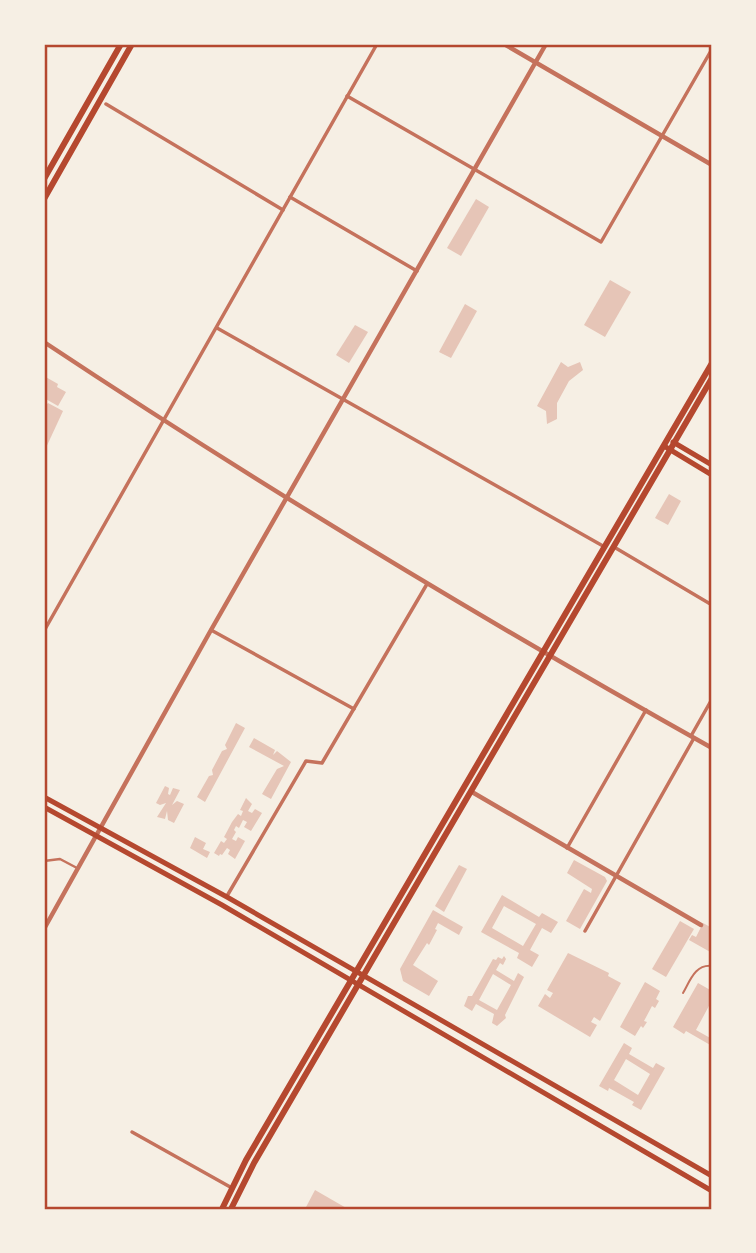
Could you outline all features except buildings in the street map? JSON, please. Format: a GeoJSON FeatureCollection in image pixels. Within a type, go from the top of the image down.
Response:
{"type":"FeatureCollection","features":[{"type":"Feature","properties":{"kind":"main road"},"geometry":{"type":"LineString","coordinates":[[44,179],[121,44]]}},
{"type":"Feature","properties":{"kind":"main road"},"geometry":{"type":"LineString","coordinates":[[44,199],[132,44]]}},
{"type":"Feature","properties":{"kind":"main road"},"geometry":{"type":"LineString","coordinates":[[231,1209],[360,974],[547,654],[614,547],[712,363]]}},
{"type":"Feature","properties":{"kind":"main road"},"geometry":{"type":"LineString","coordinates":[[360,974],[472,792],[605,547],[712,379]]}},
{"type":"Feature","properties":{"kind":"main road"},"geometry":{"type":"LineString","coordinates":[[669,444],[712,465]]}},
{"type":"Feature","properties":{"kind":"main road"},"geometry":{"type":"LineString","coordinates":[[669,444],[712,475]]}},
{"type":"Feature","properties":{"kind":"main road"},"geometry":{"type":"LineString","coordinates":[[44,797],[227,897],[712,1176]]}},
{"type":"Feature","properties":{"kind":"main road"},"geometry":{"type":"LineString","coordinates":[[44,807],[222,905],[712,1191]]}},
{"type":"Feature","properties":{"kind":"main road"},"geometry":{"type":"LineString","coordinates":[[222,1209],[355,983]]}},
{"type":"Feature","properties":{"kind":"street"},"geometry":{"type":"LineString","coordinates":[[44,631],[377,44]]}},
{"type":"Feature","properties":{"kind":"street"},"geometry":{"type":"LineString","coordinates":[[504,44],[712,165]]}},
{"type":"Feature","properties":{"kind":"street"},"geometry":{"type":"LineString","coordinates":[[44,929],[211,630],[289,498],[546,44]]}},
{"type":"Feature","properties":{"kind":"street"},"geometry":{"type":"LineString","coordinates":[[347,96],[601,242],[712,49]]}},
{"type":"Feature","properties":{"kind":"street"},"geometry":{"type":"LineString","coordinates":[[106,104],[283,210]]}},
{"type":"Feature","properties":{"kind":"street"},"geometry":{"type":"LineString","coordinates":[[290,197],[417,271]]}},
{"type":"Feature","properties":{"kind":"street"},"geometry":{"type":"LineString","coordinates":[[216,328],[605,547]]}},
{"type":"Feature","properties":{"kind":"street"},"geometry":{"type":"LineString","coordinates":[[44,342],[163,422],[547,654],[712,748]]}},
{"type":"Feature","properties":{"kind":"street"},"geometry":{"type":"LineString","coordinates":[[614,547],[712,605]]}},
{"type":"Feature","properties":{"kind":"street"},"geometry":{"type":"LineString","coordinates":[[227,897],[306,761],[322,763],[428,582]]}},
{"type":"Feature","properties":{"kind":"street"},"geometry":{"type":"LineString","coordinates":[[211,630],[354,709]]}},
{"type":"Feature","properties":{"kind":"street"},"geometry":{"type":"LineString","coordinates":[[586,931],[712,699]]}},
{"type":"Feature","properties":{"kind":"street"},"geometry":{"type":"LineString","coordinates":[[567,848],[646,710]]}},
{"type":"Feature","properties":{"kind":"street"},"geometry":{"type":"LineString","coordinates":[[472,792],[701,925]]}},
{"type":"Feature","properties":{"kind":"street"},"geometry":{"type":"LineString","coordinates":[[44,861],[60,859],[77,868]]}},
{"type":"Feature","properties":{"kind":"street"},"geometry":{"type":"LineString","coordinates":[[132,1132],[232,1188]]}},
{"type":"Feature","properties":{"kind":"lane"},"geometry":{"type":"LineString","coordinates":[[683,993],[698,969],[712,965]]}}]}
